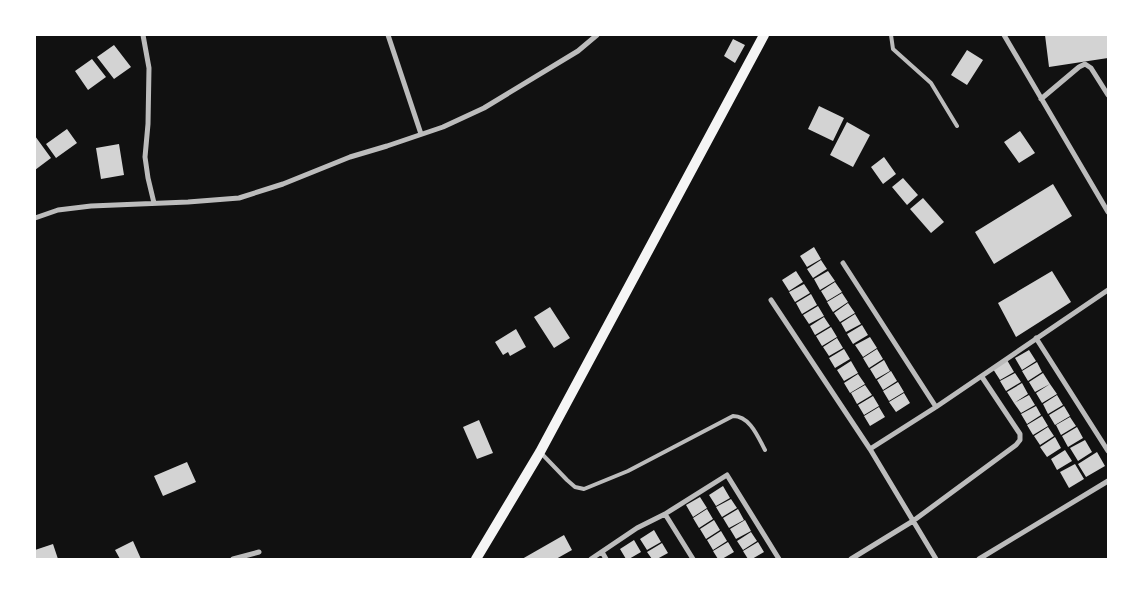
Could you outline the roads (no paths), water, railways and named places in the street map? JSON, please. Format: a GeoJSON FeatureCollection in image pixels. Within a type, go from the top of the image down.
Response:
{"type":"FeatureCollection","features":[{"type":"Feature","properties":{"kind":"main road"},"geometry":{"type":"LineString","coordinates":[[476,559],[540,452],[764,35]]}},
{"type":"Feature","properties":{"kind":"street"},"geometry":{"type":"LineString","coordinates":[[143,35],[149,68],[146,157],[148,178],[154,204]]}},
{"type":"Feature","properties":{"kind":"street"},"geometry":{"type":"LineString","coordinates":[[388,35],[420,134]]}},
{"type":"Feature","properties":{"kind":"street"},"geometry":{"type":"LineString","coordinates":[[35,218],[58,210],[91,206],[239,198],[283,184],[350,156],[443,127],[484,108],[578,51],[598,35]]}},
{"type":"Feature","properties":{"kind":"street"},"geometry":{"type":"LineString","coordinates":[[1004,35],[1108,212]]}},
{"type":"Feature","properties":{"kind":"street"},"geometry":{"type":"LineString","coordinates":[[1041,99],[1085,64],[1091,68],[1108,95]]}},
{"type":"Feature","properties":{"kind":"street"},"geometry":{"type":"LineString","coordinates":[[843,263],[936,408]]}},
{"type":"Feature","properties":{"kind":"street"},"geometry":{"type":"LineString","coordinates":[[870,449],[936,408],[1108,290]]}},
{"type":"Feature","properties":{"kind":"street"},"geometry":{"type":"LineString","coordinates":[[771,300],[870,449],[936,559]]}},
{"type":"Feature","properties":{"kind":"street"},"geometry":{"type":"LineString","coordinates":[[1036,338],[1108,451]]}},
{"type":"Feature","properties":{"kind":"street"},"geometry":{"type":"LineString","coordinates":[[851,559],[913,521],[1016,445],[1020,440],[1020,434],[982,377]]}},
{"type":"Feature","properties":{"kind":"street"},"geometry":{"type":"LineString","coordinates":[[591,559],[637,528],[665,514],[726,475],[779,559]]}},
{"type":"Feature","properties":{"kind":"street"},"geometry":{"type":"LineString","coordinates":[[979,559],[1108,481]]}},
{"type":"Feature","properties":{"kind":"street"},"geometry":{"type":"LineString","coordinates":[[665,514],[693,559]]}},
{"type":"Feature","properties":{"kind":"street"},"geometry":{"type":"LineString","coordinates":[[234,559],[259,552]]}},
{"type":"Feature","properties":{"kind":"street"},"geometry":{"type":"LineString","coordinates":[[602,552],[606,559]]}},
{"type":"Feature","properties":{"kind":"lane"},"geometry":{"type":"LineString","coordinates":[[891,35],[893,49],[931,83],[957,126]]}},
{"type":"Feature","properties":{"kind":"lane"},"geometry":{"type":"LineString","coordinates":[[540,452],[567,480],[575,486],[584,489],[628,472],[733,416],[745,419],[757,434],[765,450]]}}]}
